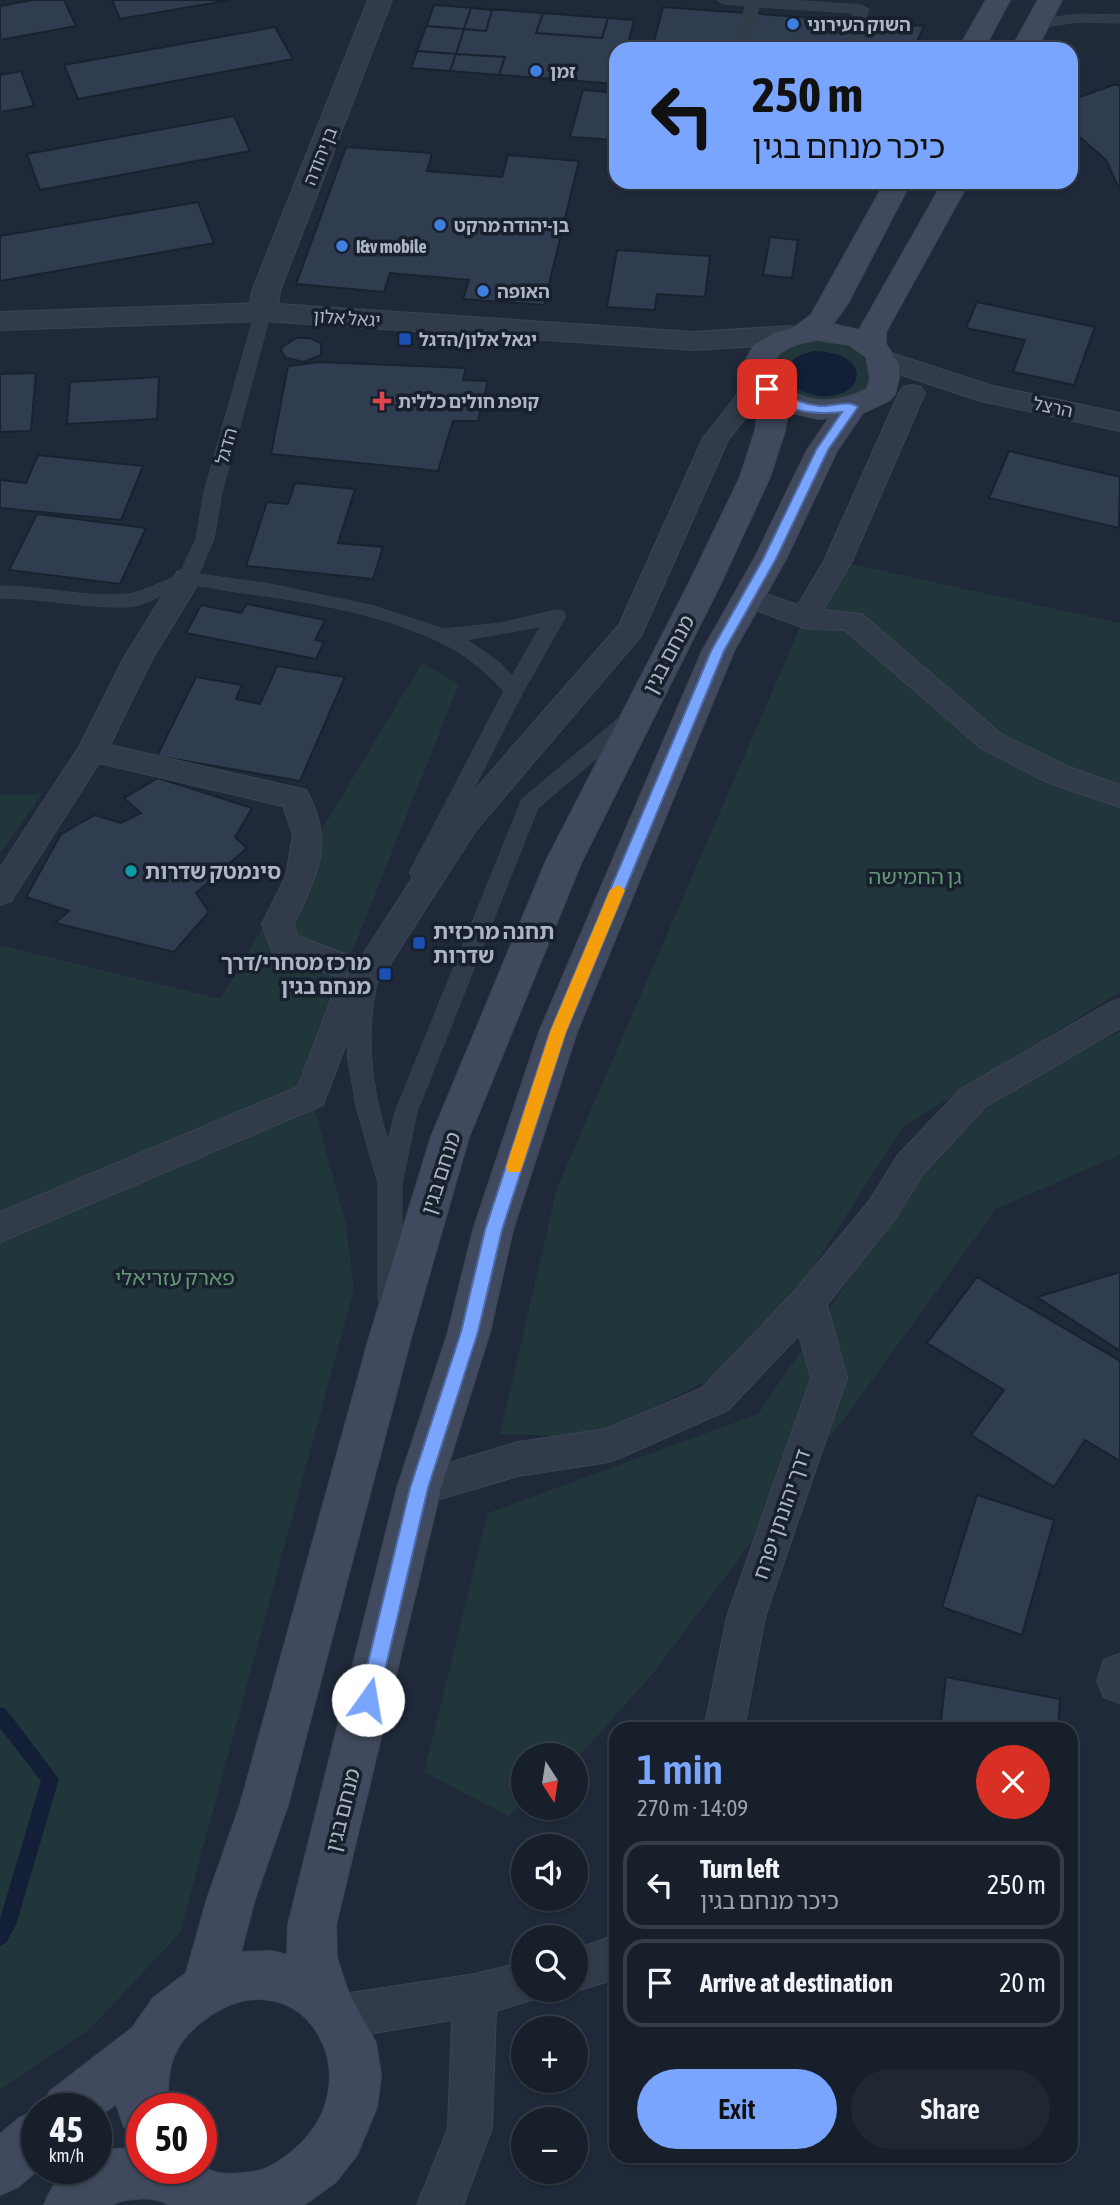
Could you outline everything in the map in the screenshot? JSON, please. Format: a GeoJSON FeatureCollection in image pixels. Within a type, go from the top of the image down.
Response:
{"type":"FeatureCollection","features":[{"type":"Feature","properties":{"kind":"main road"},"geometry":{"type":"LineString","coordinates":[[975,42],[998,0]]}},
{"type":"Feature","properties":{"kind":"main road"},"geometry":{"type":"LineString","coordinates":[[1027,42],[1050,0]]}},
{"type":"Feature","properties":{"kind":"main road"},"geometry":{"type":"LineString","coordinates":[[894,189],[833,305],[821,321],[766,348],[759,358],[764,383],[792,404],[813,409],[866,400],[886,378],[872,332],[952,189]]}},
{"type":"Feature","properties":{"kind":"main road"},"geometry":{"type":"LineString","coordinates":[[798,334],[838,333],[878,353]]}},
{"type":"Feature","properties":{"kind":"main road","name":"מנחם בגין"},"geometry":{"type":"LineString","coordinates":[[207,1989],[231,1899],[264,1805],[390,1338],[450,1137],[564,860],[705,583],[755,477],[771,431],[764,383]]}},
{"type":"Feature","properties":{"kind":"main road","name":"מנחם בגין"},"geometry":{"type":"LineString","coordinates":[[189,2186],[235,2203],[263,2201],[310,2187],[342,2137],[355,2102],[357,2083],[352,2048],[331,2010],[313,1958],[312,1925],[419,1488],[469,1332],[493,1230],[558,1032],[718,651],[796,508],[822,450],[866,400]]}},
{"type":"Feature","properties":{"kind":"main road"},"geometry":{"type":"LineString","coordinates":[[89,2093],[150,2046],[166,2022],[192,1998],[241,1976],[272,1976],[301,1985],[331,2010]]}},
{"type":"Feature","properties":{"kind":"main road"},"geometry":{"type":"LineString","coordinates":[[143,2093],[144,2070],[150,2046]]}},
{"type":"Feature","properties":{"kind":"main road"},"geometry":{"type":"LineString","coordinates":[[0,2169],[21,2150]]}},
{"type":"Feature","properties":{"kind":"main road"},"geometry":{"type":"LineString","coordinates":[[70,2205],[113,2175],[189,2186]]}},
{"type":"Feature","properties":{"kind":"street","name":"בן יהודה"},"geometry":{"type":"LineString","coordinates":[[263,312],[266,291],[380,0]]}},
{"type":"Feature","properties":{"kind":"street","name":"יגאל אלון"},"geometry":{"type":"LineString","coordinates":[[0,321],[263,312],[694,341],[798,334]]}},
{"type":"Feature","properties":{"kind":"street","name":"יגאל אלון"},"geometry":{"type":"LineString","coordinates":[[694,341],[764,383]]}},
{"type":"Feature","properties":{"kind":"street","name":"הרצל"},"geometry":{"type":"LineString","coordinates":[[878,353],[987,394],[1120,422]]}},
{"type":"Feature","properties":{"kind":"street"},"geometry":{"type":"LineString","coordinates":[[0,1227],[311,1096],[348,997],[370,969],[465,822],[631,629],[716,438],[764,383]]}},
{"type":"Feature","properties":{"kind":"street","name":"הרצל"},"geometry":{"type":"LineString","coordinates":[[866,400],[912,393],[987,394]]}},
{"type":"Feature","properties":{"kind":"street"},"geometry":{"type":"LineString","coordinates":[[804,618],[838,561],[912,393]]}},
{"type":"Feature","properties":{"kind":"street"},"geometry":{"type":"LineString","coordinates":[[0,893],[92,751],[138,657],[187,579]]}},
{"type":"Feature","properties":{"kind":"street"},"geometry":{"type":"LineString","coordinates":[[749,597],[804,618],[852,621],[991,741],[1059,775],[1120,796]]}},
{"type":"Feature","properties":{"kind":"street"},"geometry":{"type":"LineString","coordinates":[[92,751],[295,798],[309,835],[301,876],[278,924],[284,944],[346,967],[370,969]]}},
{"type":"Feature","properties":{"kind":"street"},"geometry":{"type":"LineString","coordinates":[[419,1488],[518,1459],[609,1446],[715,1399],[808,1302],[882,1210],[910,1165],[973,1098],[1120,1012]]}},
{"type":"Feature","properties":{"kind":"street","name":"דרך יהונתן יפרח"},"geometry":{"type":"LineString","coordinates":[[725,1722],[746,1616],[829,1378],[808,1302]]}},
{"type":"Feature","properties":{"kind":"street"},"geometry":{"type":"LineString","coordinates":[[1120,1676],[1120,1681]]}},
{"type":"Feature","properties":{"kind":"street"},"geometry":{"type":"LineString","coordinates":[[588,1967],[609,1960]]}},
{"type":"Feature","properties":{"kind":"street"},"geometry":{"type":"LineString","coordinates":[[331,2010],[475,1995],[511,1986]]}},
{"type":"Feature","properties":{"kind":"street"},"geometry":{"type":"LineString","coordinates":[[440,2205],[470,2128],[475,1995]]}},
{"type":"Feature","properties":{"kind":"lane"},"geometry":{"type":"LineString","coordinates":[[724,0],[862,9],[851,42]]}},
{"type":"Feature","properties":{"kind":"lane"},"geometry":{"type":"LineString","coordinates":[[744,42],[753,2]]}},
{"type":"Feature","properties":{"kind":"lane"},"geometry":{"type":"LineString","coordinates":[[1036,24],[1079,18],[1120,19]]}},
{"type":"Feature","properties":{"kind":"lane","name":"הדגל"},"geometry":{"type":"LineString","coordinates":[[187,579],[205,539],[213,492],[263,312]]}},
{"type":"Feature","properties":{"kind":"lane"},"geometry":{"type":"LineString","coordinates":[[0,592],[36,592],[87,601],[132,600],[187,579],[271,590],[374,612],[442,635],[468,649],[493,668],[514,690]]}},
{"type":"Feature","properties":{"kind":"lane"},"geometry":{"type":"LineString","coordinates":[[390,1184],[364,1104],[358,1041],[362,992],[370,969],[514,690],[556,616],[519,627],[480,634],[442,635]]}},
{"type":"Feature","properties":{"kind":"lane"},"geometry":{"type":"LineString","coordinates":[[390,1338],[390,1184],[406,1112],[529,804],[637,714]]}},
{"type":"Feature","properties":{"kind":"green space"},"geometry":{"type":"Polygon","coordinates":[[[821,341],[842,345],[858,352],[867,364],[870,386],[849,399],[815,403],[798,399],[773,382],[772,363],[782,353],[800,344],[821,341]]]}},
{"type":"Feature","properties":{"kind":"green space","name":"גן החמישה"},"geometry":{"type":"Polygon","coordinates":[[[838,561],[1120,623],[1120,992],[903,1127],[779,1320],[709,1380],[592,1437],[500,1434],[557,1188],[804,618],[838,561]]]}},
{"type":"Feature","properties":{"kind":"green space","name":"פארק עזריאלי"},"geometry":{"type":"Polygon","coordinates":[[[422,663],[459,684],[346,967],[311,1096],[346,1224],[354,1289],[180,1933],[91,2028],[0,2090],[0,945],[220,999],[422,663]]]}},
{"type":"Feature","properties":{"kind":"green space"},"geometry":{"type":"Polygon","coordinates":[[[0,794],[42,794],[0,854],[0,794]]]}},
{"type":"Feature","properties":{"kind":"green space"},"geometry":{"type":"Polygon","coordinates":[[[1120,1031],[1120,1155],[996,1209],[855,1404],[654,1672],[588,1746],[588,1743],[511,1743],[511,1814],[508,1816],[424,1772],[488,1513],[758,1414],[924,1169],[1000,1095],[1120,1031]]]}},
{"type":"Feature","properties":{"kind":"water"},"geometry":{"type":"Polygon","coordinates":[[[814,351],[836,354],[849,361],[856,370],[856,379],[851,388],[840,394],[825,396],[803,392],[793,385],[785,371],[787,367],[796,357],[814,351]]]}},
{"type":"Feature","properties":{"kind":"building"},"geometry":{"type":"Polygon","coordinates":[[[33,0],[64,0],[76,26],[0,40],[0,6],[33,0]]]}},
{"type":"Feature","properties":{"kind":"building"},"geometry":{"type":"Polygon","coordinates":[[[112,0],[230,0],[120,19],[112,0]]]}},
{"type":"Feature","properties":{"kind":"building"},"geometry":{"type":"Polygon","coordinates":[[[434,5],[634,20],[629,42],[609,42],[609,83],[411,68],[434,5]]]}},
{"type":"Feature","properties":{"kind":"building"},"geometry":{"type":"Polygon","coordinates":[[[663,7],[924,26],[917,42],[654,42],[663,7]]]}},
{"type":"Feature","properties":{"kind":"building"},"geometry":{"type":"Polygon","coordinates":[[[471,8],[492,10],[486,31],[464,29],[471,8]]]}},
{"type":"Feature","properties":{"kind":"building"},"geometry":{"type":"Polygon","coordinates":[[[543,13],[608,18],[602,38],[536,33],[543,13]]]}},
{"type":"Feature","properties":{"kind":"building"},"geometry":{"type":"Polygon","coordinates":[[[426,26],[464,29],[456,54],[417,51],[426,26]]]}},
{"type":"Feature","properties":{"kind":"building"},"geometry":{"type":"Polygon","coordinates":[[[275,27],[293,59],[78,99],[64,65],[275,27]]]}},
{"type":"Feature","properties":{"kind":"building"},"geometry":{"type":"Polygon","coordinates":[[[417,51],[456,54],[450,71],[411,68],[417,51]]]}},
{"type":"Feature","properties":{"kind":"building"},"geometry":{"type":"Polygon","coordinates":[[[456,54],[505,57],[499,75],[450,71],[456,54]]]}},
{"type":"Feature","properties":{"kind":"building"},"geometry":{"type":"Polygon","coordinates":[[[21,71],[34,106],[0,112],[0,75],[21,71]]]}},
{"type":"Feature","properties":{"kind":"building"},"geometry":{"type":"Polygon","coordinates":[[[1120,85],[1120,190],[1106,160],[1078,135],[1078,98],[1120,85]]]}},
{"type":"Feature","properties":{"kind":"building"},"geometry":{"type":"Polygon","coordinates":[[[583,90],[609,92],[609,140],[570,137],[583,90]]]}},
{"type":"Feature","properties":{"kind":"building"},"geometry":{"type":"Polygon","coordinates":[[[234,116],[250,151],[40,190],[27,154],[234,116]]]}},
{"type":"Feature","properties":{"kind":"building","name":"בן-יהודה מרקט"},"geometry":{"type":"Polygon","coordinates":[[[346,147],[432,153],[427,171],[502,177],[508,155],[579,161],[544,305],[463,299],[469,280],[390,273],[384,292],[296,284],[346,147]]]}},
{"type":"Feature","properties":{"kind":"building"},"geometry":{"type":"Polygon","coordinates":[[[198,202],[214,243],[0,281],[0,236],[198,202]]]}},
{"type":"Feature","properties":{"kind":"building"},"geometry":{"type":"Polygon","coordinates":[[[770,237],[798,240],[792,278],[763,275],[770,237]]]}},
{"type":"Feature","properties":{"kind":"building"},"geometry":{"type":"Polygon","coordinates":[[[617,250],[710,256],[705,297],[657,294],[655,310],[607,307],[617,250]]]}},
{"type":"Feature","properties":{"kind":"building"},"geometry":{"type":"Polygon","coordinates":[[[977,302],[1095,327],[1074,385],[1013,372],[1025,340],[966,328],[977,302]]]}},
{"type":"Feature","properties":{"kind":"building"},"geometry":{"type":"Polygon","coordinates":[[[296,338],[310,338],[321,343],[321,355],[304,362],[286,358],[281,351],[282,347],[296,338]]]}},
{"type":"Feature","properties":{"kind":"building","name":"קופת חולים כללית"},"geometry":{"type":"Polygon","coordinates":[[[320,362],[466,368],[463,380],[488,381],[478,421],[453,421],[438,471],[271,454],[288,366],[320,362]]]}},
{"type":"Feature","properties":{"kind":"building"},"geometry":{"type":"Polygon","coordinates":[[[36,373],[31,431],[0,432],[0,374],[36,373]]]}},
{"type":"Feature","properties":{"kind":"building"},"geometry":{"type":"Polygon","coordinates":[[[159,377],[157,419],[67,424],[70,382],[159,377]]]}},
{"type":"Feature","properties":{"kind":"building"},"geometry":{"type":"Polygon","coordinates":[[[1009,451],[1120,477],[1119,528],[989,498],[1009,451]]]}},
{"type":"Feature","properties":{"kind":"building"},"geometry":{"type":"Polygon","coordinates":[[[38,455],[143,466],[121,520],[0,508],[0,480],[26,483],[38,455]]]}},
{"type":"Feature","properties":{"kind":"building"},"geometry":{"type":"Polygon","coordinates":[[[295,483],[355,489],[338,543],[383,547],[373,579],[246,566],[267,502],[288,504],[295,483]]]}},
{"type":"Feature","properties":{"kind":"building"},"geometry":{"type":"Polygon","coordinates":[[[37,514],[146,528],[120,584],[9,570],[37,514]]]}},
{"type":"Feature","properties":{"kind":"building"},"geometry":{"type":"Polygon","coordinates":[[[247,604],[325,620],[315,640],[324,642],[316,659],[186,633],[201,605],[241,613],[247,604]]]}},
{"type":"Feature","properties":{"kind":"building"},"geometry":{"type":"Polygon","coordinates":[[[277,666],[345,677],[300,781],[157,756],[196,677],[242,685],[236,699],[260,704],[277,666]]]}},
{"type":"Feature","properties":{"kind":"building","name":"סינמטק שדרות"},"geometry":{"type":"Polygon","coordinates":[[[158,778],[252,808],[235,837],[247,848],[196,893],[209,912],[174,952],[55,923],[69,911],[26,897],[61,834],[95,815],[121,823],[141,813],[124,798],[158,778]]]}},
{"type":"Feature","properties":{"kind":"building"},"geometry":{"type":"Polygon","coordinates":[[[1120,1272],[1120,1351],[1037,1297],[1120,1272]]]}},
{"type":"Feature","properties":{"kind":"building"},"geometry":{"type":"Polygon","coordinates":[[[977,1277],[1120,1361],[1120,1461],[1085,1440],[1054,1487],[971,1435],[1004,1390],[927,1343],[977,1277]]]}},
{"type":"Feature","properties":{"kind":"building"},"geometry":{"type":"Polygon","coordinates":[[[977,1495],[1054,1520],[1022,1635],[942,1607],[977,1495]]]}},
{"type":"Feature","properties":{"kind":"building"},"geometry":{"type":"Polygon","coordinates":[[[946,1677],[1060,1699],[1058,1722],[941,1722],[946,1677]]]}},
{"type":"Feature","properties":{"kind":"waterway"},"geometry":{"type":"LineString","coordinates":[[0,1715],[50,1779],[7,1925],[0,1937]]}},
{"type":"Feature","properties":{"kind":"slow traffic"},"geometry":{"type":"LineString","coordinates":[[514,1167],[558,1032],[618,890]]}},
{"type":"Feature","properties":{"kind":"place","name":"השוק העירוני"},"geometry":{"type":"Point","coordinates":[793,24]}},
{"type":"Feature","properties":{"kind":"place","name":"זמן"},"geometry":{"type":"Point","coordinates":[536,71]}},
{"type":"Feature","properties":{"kind":"place","name":"בן-יהודה מרקט"},"geometry":{"type":"Point","coordinates":[440,225]}},
{"type":"Feature","properties":{"kind":"place","name":"I&v mobile"},"geometry":{"type":"Point","coordinates":[342,246]}},
{"type":"Feature","properties":{"kind":"place","name":"האופה"},"geometry":{"type":"Point","coordinates":[483,291]}},
{"type":"Feature","properties":{"kind":"place","name":"יגאל אלון/הדגל"},"geometry":{"type":"Point","coordinates":[405,339]}},
{"type":"Feature","properties":{"kind":"place","name":"קופת חולים כללית"},"geometry":{"type":"Point","coordinates":[382,401]}},
{"type":"Feature","properties":{"kind":"place","name":"סינמטק שדרות"},"geometry":{"type":"Point","coordinates":[131,871]}},
{"type":"Feature","properties":{"kind":"place","name":"תחנה מרכזית שדרות"},"geometry":{"type":"Point","coordinates":[419,943]}},
{"type":"Feature","properties":{"kind":"place","name":"מרכז מסחרי/דרך מנחם בגין"},"geometry":{"type":"Point","coordinates":[385,974]}},
{"type":"Feature","properties":{"kind":"route"},"geometry":{"type":"LineString","coordinates":[[368,1700],[419,1488],[469,1332],[493,1230],[558,1032],[718,651],[770,559],[822,450],[852,407],[834,410],[801,407],[782,400],[767,389]]}}]}
